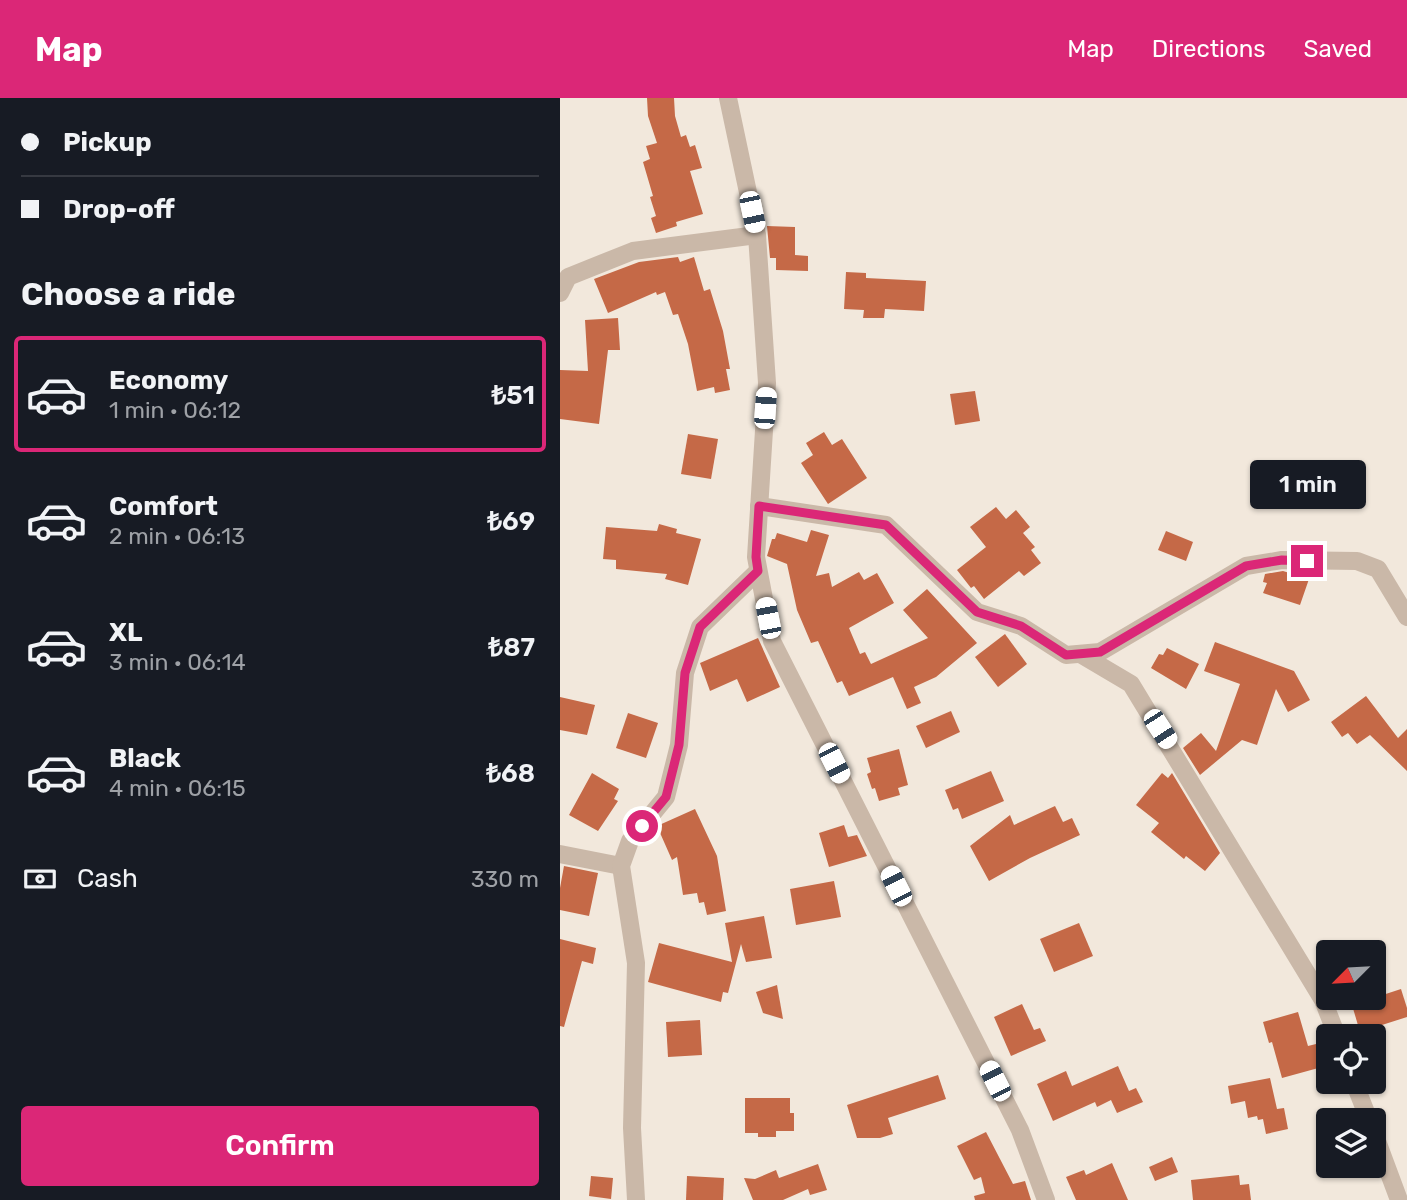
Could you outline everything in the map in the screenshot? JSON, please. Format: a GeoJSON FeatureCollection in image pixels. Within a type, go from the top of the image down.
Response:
{"type":"FeatureCollection","features":[{"type":"Feature","properties":{"kind":"street"},"geometry":{"type":"LineString","coordinates":[[728,98],[757,235],[767,383],[756,557],[772,641],[1020,1130],[1046,1200]]}},
{"type":"Feature","properties":{"kind":"street"},"geometry":{"type":"LineString","coordinates":[[560,293],[568,277],[633,251],[757,235]]}},
{"type":"Feature","properties":{"kind":"street"},"geometry":{"type":"LineString","coordinates":[[759,506],[886,525],[977,612],[1021,626],[1066,655],[1100,652],[1246,566],[1282,560],[1357,561],[1378,569],[1407,617]]}},
{"type":"Feature","properties":{"kind":"street"},"geometry":{"type":"LineString","coordinates":[[636,1200],[632,1128],[636,963],[621,866],[630,841],[666,797],[679,745],[685,673],[700,627],[758,571]]}},
{"type":"Feature","properties":{"kind":"street"},"geometry":{"type":"LineString","coordinates":[[1082,655],[1131,684],[1323,1000],[1332,1024]]}},
{"type":"Feature","properties":{"kind":"street"},"geometry":{"type":"LineString","coordinates":[[560,854],[621,866]]}},
{"type":"Feature","properties":{"kind":"street"},"geometry":{"type":"LineString","coordinates":[[1386,1165],[1399,1200]]}},
{"type":"Feature","properties":{"kind":"building"},"geometry":{"type":"Polygon","coordinates":[[[647,98],[674,98],[675,116],[681,137],[686,135],[690,147],[695,145],[702,168],[690,171],[703,214],[676,222],[677,226],[656,233],[651,218],[656,216],[650,197],[653,196],[643,162],[650,159],[646,146],[657,143],[648,116],[647,98]]]}},
{"type":"Feature","properties":{"kind":"building"},"geometry":{"type":"Polygon","coordinates":[[[767,226],[795,227],[795,255],[808,256],[808,271],[776,270],[776,258],[770,258],[767,226]]]}},
{"type":"Feature","properties":{"kind":"building"},"geometry":{"type":"Polygon","coordinates":[[[678,257],[680,262],[694,257],[704,291],[710,289],[723,331],[730,369],[726,369],[730,390],[715,393],[714,387],[697,391],[688,344],[678,314],[673,315],[665,292],[657,295],[656,292],[608,313],[594,279],[639,262],[678,257]]]}},
{"type":"Feature","properties":{"kind":"building"},"geometry":{"type":"Polygon","coordinates":[[[846,272],[866,273],[866,278],[926,281],[924,311],[885,309],[884,318],[863,318],[864,310],[844,309],[846,272]]]}},
{"type":"Feature","properties":{"kind":"building"},"geometry":{"type":"Polygon","coordinates":[[[618,318],[620,350],[608,350],[599,424],[560,419],[560,370],[588,371],[585,320],[618,318]]]}},
{"type":"Feature","properties":{"kind":"building"},"geometry":{"type":"Polygon","coordinates":[[[975,391],[980,421],[955,425],[950,394],[975,391]]]}},
{"type":"Feature","properties":{"kind":"building"},"geometry":{"type":"Polygon","coordinates":[[[824,432],[832,445],[842,439],[867,478],[828,504],[801,463],[813,455],[806,443],[824,432]]]}},
{"type":"Feature","properties":{"kind":"building"},"geometry":{"type":"Polygon","coordinates":[[[688,434],[718,439],[711,479],[681,474],[688,434]]]}},
{"type":"Feature","properties":{"kind":"building"},"geometry":{"type":"Polygon","coordinates":[[[996,507],[1006,519],[1016,510],[1030,527],[1023,533],[1035,547],[1031,550],[1041,563],[1024,576],[1019,571],[984,599],[957,570],[986,547],[970,527],[996,507]]]}},
{"type":"Feature","properties":{"kind":"building"},"geometry":{"type":"Polygon","coordinates":[[[659,524],[677,529],[676,533],[701,539],[688,585],[665,579],[667,574],[616,569],[616,560],[603,559],[606,527],[657,531],[659,524]]]}},
{"type":"Feature","properties":{"kind":"building"},"geometry":{"type":"Polygon","coordinates":[[[811,530],[829,535],[816,576],[829,573],[832,587],[859,572],[864,580],[877,573],[894,603],[849,628],[860,654],[865,652],[871,664],[928,638],[903,610],[927,589],[977,643],[936,677],[914,687],[921,703],[907,709],[893,677],[849,696],[842,681],[837,683],[818,641],[811,643],[797,610],[787,564],[767,556],[772,539],[775,539],[777,533],[807,542],[811,530]]]}},
{"type":"Feature","properties":{"kind":"building"},"geometry":{"type":"Polygon","coordinates":[[[1166,531],[1193,542],[1186,561],[1158,550],[1166,531]]]}},
{"type":"Feature","properties":{"kind":"building"},"geometry":{"type":"Polygon","coordinates":[[[1283,571],[1309,579],[1300,605],[1263,593],[1267,583],[1263,582],[1265,574],[1283,571]]]}},
{"type":"Feature","properties":{"kind":"building"},"geometry":{"type":"Polygon","coordinates":[[[1005,634],[1027,664],[998,687],[975,657],[1005,634]]]}},
{"type":"Feature","properties":{"kind":"building"},"geometry":{"type":"Polygon","coordinates":[[[758,638],[780,687],[747,702],[737,679],[710,691],[700,663],[758,638]]]}},
{"type":"Feature","properties":{"kind":"building"},"geometry":{"type":"Polygon","coordinates":[[[1215,642],[1294,671],[1310,700],[1288,712],[1276,689],[1257,745],[1242,740],[1200,775],[1183,748],[1201,733],[1216,751],[1240,684],[1204,671],[1215,642]]]}},
{"type":"Feature","properties":{"kind":"building"},"geometry":{"type":"Polygon","coordinates":[[[1167,648],[1199,664],[1186,689],[1151,668],[1159,654],[1163,655],[1167,648]]]}},
{"type":"Feature","properties":{"kind":"building"},"geometry":{"type":"Polygon","coordinates":[[[1366,696],[1398,738],[1407,729],[1407,771],[1370,735],[1357,744],[1348,733],[1342,737],[1331,722],[1366,696]]]}},
{"type":"Feature","properties":{"kind":"building"},"geometry":{"type":"Polygon","coordinates":[[[560,697],[595,705],[587,735],[560,730],[560,697]]]}},
{"type":"Feature","properties":{"kind":"building"},"geometry":{"type":"Polygon","coordinates":[[[951,711],[960,732],[926,748],[916,726],[951,711]]]}},
{"type":"Feature","properties":{"kind":"building"},"geometry":{"type":"Polygon","coordinates":[[[628,713],[658,723],[646,758],[616,748],[628,713]]]}},
{"type":"Feature","properties":{"kind":"building"},"geometry":{"type":"Polygon","coordinates":[[[899,749],[908,785],[898,788],[900,795],[879,801],[867,774],[871,772],[867,758],[899,749]]]}},
{"type":"Feature","properties":{"kind":"building"},"geometry":{"type":"Polygon","coordinates":[[[991,771],[1004,801],[962,819],[958,808],[953,810],[945,790],[991,771]]]}},
{"type":"Feature","properties":{"kind":"building"},"geometry":{"type":"Polygon","coordinates":[[[592,773],[619,789],[614,799],[618,801],[598,831],[569,815],[592,773]]]}},
{"type":"Feature","properties":{"kind":"building"},"geometry":{"type":"Polygon","coordinates":[[[1162,773],[1168,778],[1172,773],[1220,853],[1205,871],[1186,856],[1184,859],[1151,832],[1159,823],[1136,805],[1162,773]]]}},
{"type":"Feature","properties":{"kind":"building"},"geometry":{"type":"Polygon","coordinates":[[[1055,806],[1063,822],[1072,818],[1080,835],[989,881],[970,846],[1010,815],[1014,825],[1055,806]]]}},
{"type":"Feature","properties":{"kind":"building"},"geometry":{"type":"Polygon","coordinates":[[[695,809],[717,856],[726,911],[707,915],[704,902],[699,903],[697,893],[683,895],[677,857],[672,860],[657,826],[695,809]]]}},
{"type":"Feature","properties":{"kind":"building"},"geometry":{"type":"Polygon","coordinates":[[[844,825],[848,837],[857,835],[867,856],[829,867],[819,833],[844,825]]]}},
{"type":"Feature","properties":{"kind":"building"},"geometry":{"type":"Polygon","coordinates":[[[564,866],[598,873],[589,916],[560,910],[564,866]]]}},
{"type":"Feature","properties":{"kind":"building"},"geometry":{"type":"Polygon","coordinates":[[[834,881],[841,917],[796,925],[790,889],[834,881]]]}},
{"type":"Feature","properties":{"kind":"building"},"geometry":{"type":"Polygon","coordinates":[[[764,916],[772,958],[746,962],[741,944],[728,993],[723,992],[721,1002],[648,982],[659,943],[732,962],[725,923],[764,916]]]}},
{"type":"Feature","properties":{"kind":"building"},"geometry":{"type":"Polygon","coordinates":[[[1079,923],[1093,956],[1054,972],[1040,939],[1079,923]]]}},
{"type":"Feature","properties":{"kind":"building"},"geometry":{"type":"Polygon","coordinates":[[[560,939],[596,948],[593,964],[582,961],[564,1027],[560,1026],[560,939]]]}},
{"type":"Feature","properties":{"kind":"building"},"geometry":{"type":"Polygon","coordinates":[[[777,985],[783,1019],[763,1013],[756,992],[777,985]]]}},
{"type":"Feature","properties":{"kind":"building"},"geometry":{"type":"Polygon","coordinates":[[[1401,989],[1407,1017],[1385,1024],[1358,1024],[1353,1010],[1386,1010],[1386,994],[1401,989]]]}},
{"type":"Feature","properties":{"kind":"building"},"geometry":{"type":"Polygon","coordinates":[[[1022,1004],[1034,1030],[1040,1028],[1046,1041],[1011,1056],[994,1017],[1022,1004]]]}},
{"type":"Feature","properties":{"kind":"building"},"geometry":{"type":"Polygon","coordinates":[[[1298,1012],[1308,1046],[1316,1044],[1316,1069],[1282,1078],[1263,1022],[1298,1012]]]}},
{"type":"Feature","properties":{"kind":"building"},"geometry":{"type":"Polygon","coordinates":[[[700,1020],[702,1055],[668,1057],[666,1022],[700,1020]]]}},
{"type":"Feature","properties":{"kind":"building"},"geometry":{"type":"Polygon","coordinates":[[[1118,1066],[1129,1091],[1136,1088],[1143,1102],[1117,1113],[1111,1100],[1097,1107],[1095,1102],[1053,1121],[1037,1084],[1066,1071],[1072,1086],[1118,1066]]]}},
{"type":"Feature","properties":{"kind":"building"},"geometry":{"type":"Polygon","coordinates":[[[938,1075],[946,1099],[888,1118],[893,1134],[880,1138],[857,1138],[847,1105],[938,1075]]]}},
{"type":"Feature","properties":{"kind":"building"},"geometry":{"type":"Polygon","coordinates":[[[1270,1078],[1277,1109],[1284,1108],[1288,1129],[1266,1134],[1263,1119],[1258,1120],[1257,1116],[1248,1118],[1245,1101],[1231,1104],[1228,1086],[1270,1078]]]}},
{"type":"Feature","properties":{"kind":"building"},"geometry":{"type":"Polygon","coordinates":[[[745,1098],[790,1098],[790,1113],[794,1113],[794,1131],[776,1131],[776,1137],[758,1137],[758,1133],[745,1133],[745,1098]]]}},
{"type":"Feature","properties":{"kind":"building"},"geometry":{"type":"Polygon","coordinates":[[[986,1132],[1013,1184],[1025,1181],[1031,1200],[975,1200],[974,1196],[985,1193],[981,1177],[974,1180],[957,1146],[986,1132]]]}},
{"type":"Feature","properties":{"kind":"building"},"geometry":{"type":"Polygon","coordinates":[[[1172,1157],[1178,1172],[1155,1181],[1149,1167],[1172,1157]]]}},
{"type":"Feature","properties":{"kind":"building"},"geometry":{"type":"Polygon","coordinates":[[[1112,1163],[1128,1200],[1076,1200],[1066,1177],[1084,1170],[1086,1175],[1112,1163]]]}},
{"type":"Feature","properties":{"kind":"building"},"geometry":{"type":"Polygon","coordinates":[[[818,1164],[827,1190],[810,1195],[808,1189],[783,1200],[753,1200],[744,1178],[755,1179],[776,1170],[779,1178],[818,1164]]]}},
{"type":"Feature","properties":{"kind":"building"},"geometry":{"type":"Polygon","coordinates":[[[1239,1175],[1240,1185],[1249,1184],[1251,1200],[1193,1200],[1191,1180],[1239,1175]]]}},
{"type":"Feature","properties":{"kind":"building"},"geometry":{"type":"Polygon","coordinates":[[[591,1176],[613,1178],[611,1199],[589,1196],[591,1176]]]}},
{"type":"Feature","properties":{"kind":"building"},"geometry":{"type":"Polygon","coordinates":[[[687,1176],[724,1178],[723,1200],[686,1200],[687,1176]]]}},
{"type":"Feature","properties":{"kind":"route"},"geometry":{"type":"LineString","coordinates":[[642,826],[666,797],[679,745],[685,673],[700,627],[758,571],[756,557],[759,506],[886,525],[977,612],[1021,626],[1066,655],[1100,652],[1246,566],[1282,560],[1307,561]]}}]}
